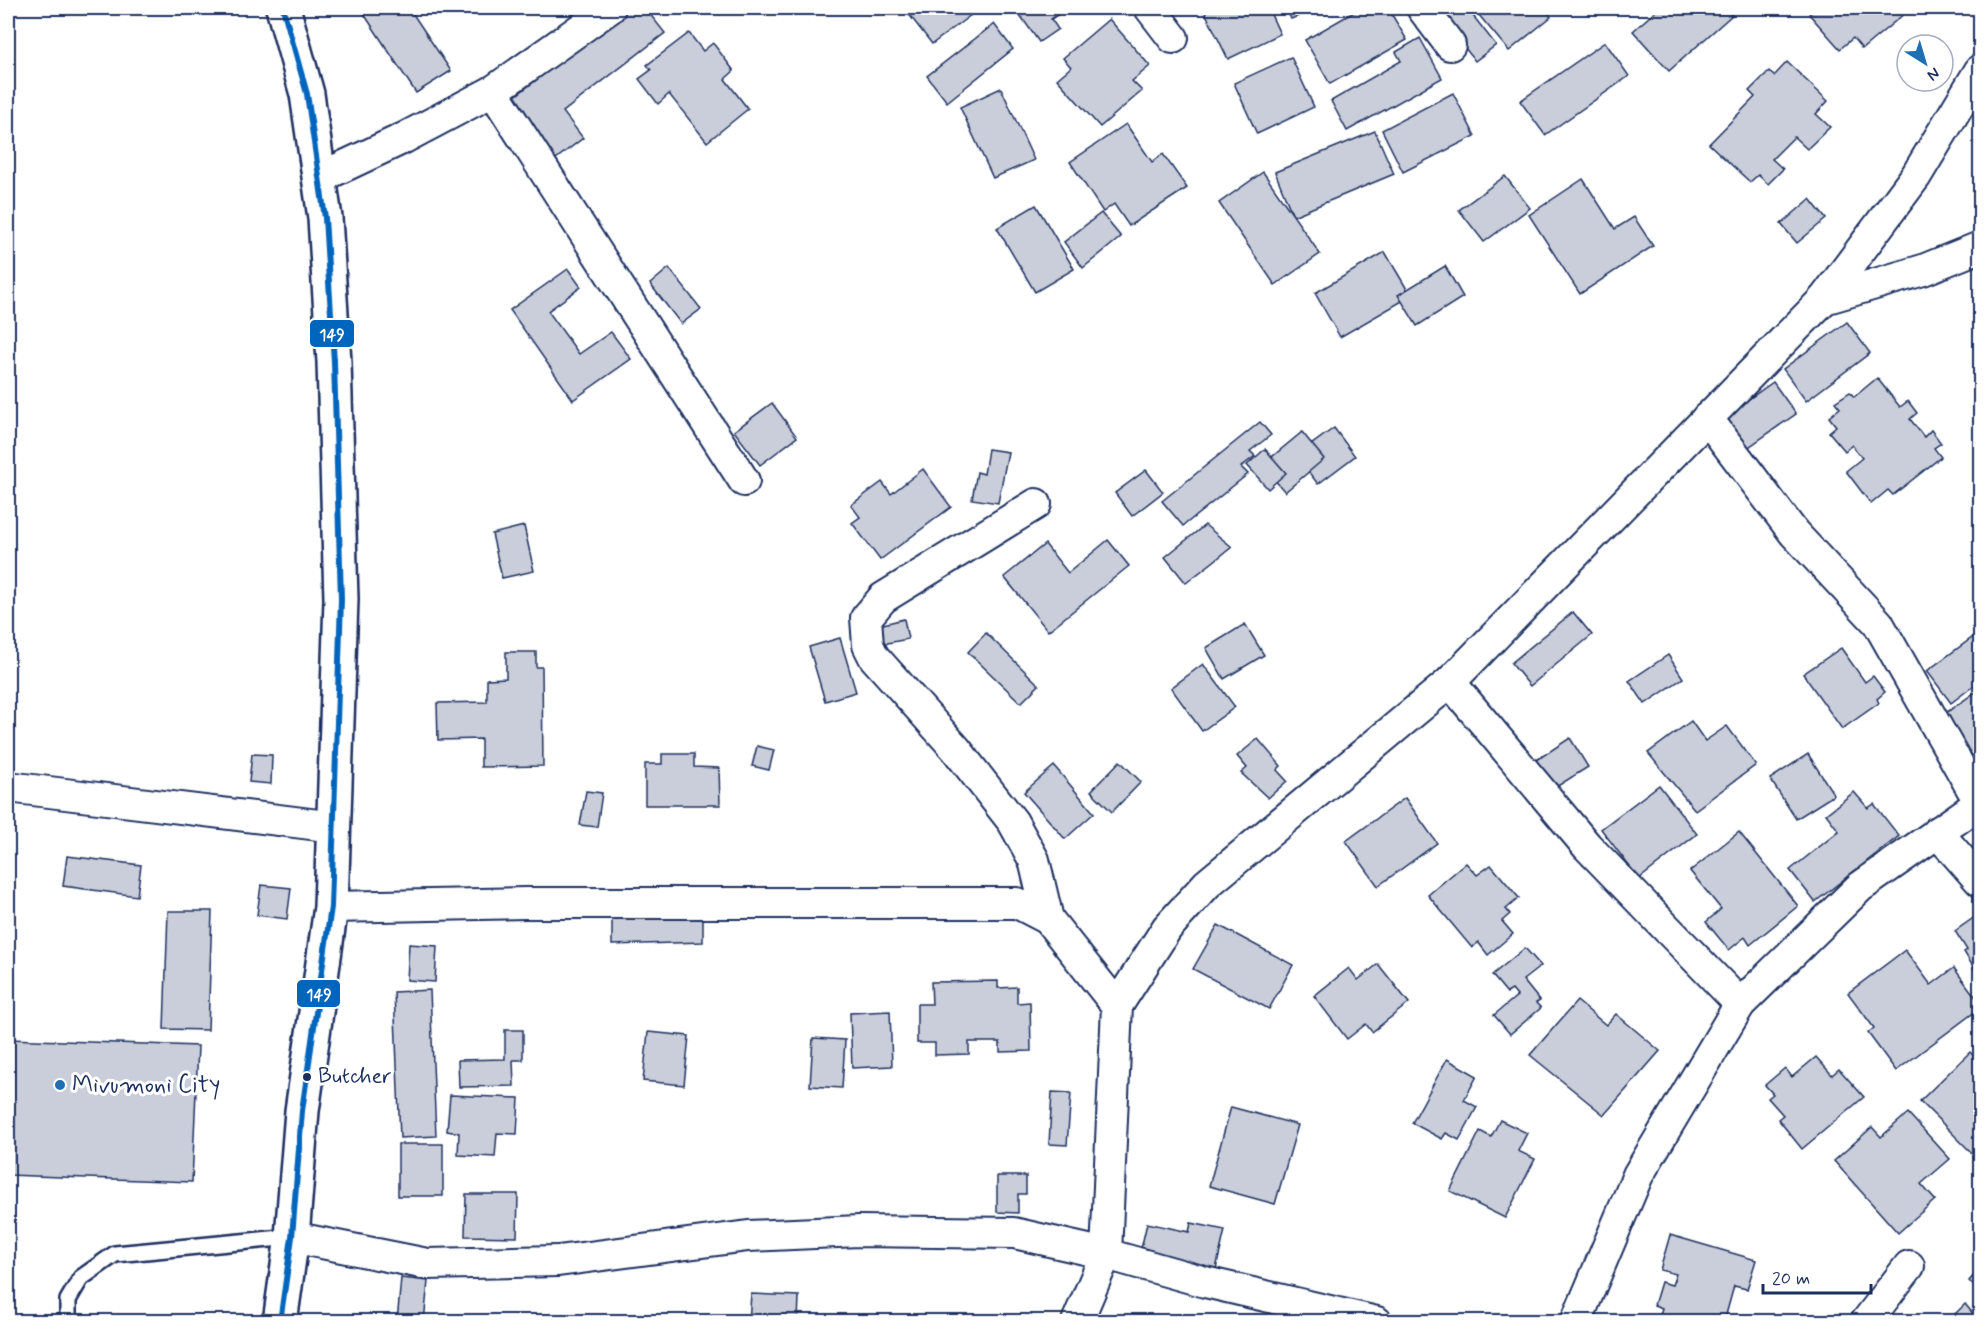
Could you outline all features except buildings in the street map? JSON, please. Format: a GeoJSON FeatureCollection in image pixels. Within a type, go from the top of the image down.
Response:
{"type":"FeatureCollection","features":[{"type":"Feature","properties":{"kind":"main road"},"geometry":{"type":"LineString","coordinates":[[280,1322],[292,1237],[302,1111],[331,907],[335,827],[340,575],[334,362],[325,218],[307,94],[283,8]]}},
{"type":"Feature","properties":{"kind":"street"},"geometry":{"type":"LineString","coordinates":[[319,178],[404,138],[493,91],[610,8]]}},
{"type":"Feature","properties":{"kind":"street"},"geometry":{"type":"LineString","coordinates":[[1150,8],[1173,38]]}},
{"type":"Feature","properties":{"kind":"street"},"geometry":{"type":"LineString","coordinates":[[1422,8],[1450,45]]}},
{"type":"Feature","properties":{"kind":"street"},"geometry":{"type":"LineString","coordinates":[[1077,1322],[1106,1254],[1117,1006],[1167,928],[1207,884],[1450,682],[1824,299],[1916,176],[1980,70]]}},
{"type":"Feature","properties":{"kind":"street"},"geometry":{"type":"LineString","coordinates":[[493,91],[744,481]]}},
{"type":"Feature","properties":{"kind":"street"},"geometry":{"type":"LineString","coordinates":[[1824,299],[1923,270],[1980,247]]}},
{"type":"Feature","properties":{"kind":"street"},"geometry":{"type":"LineString","coordinates":[[1576,1322],[1638,1175],[1740,1004],[1860,887],[1980,803],[1878,622],[1794,532],[1707,418]]}},
{"type":"Feature","properties":{"kind":"street"},"geometry":{"type":"LineString","coordinates":[[1036,504],[883,598],[866,618],[868,645],[874,657],[956,749],[1013,822],[1034,860],[1048,919]]}},
{"type":"Feature","properties":{"kind":"street"},"geometry":{"type":"LineString","coordinates":[[1450,682],[1587,846],[1740,1004]]}},
{"type":"Feature","properties":{"kind":"street"},"geometry":{"type":"LineString","coordinates":[[8,787],[335,827]]}},
{"type":"Feature","properties":{"kind":"street"},"geometry":{"type":"LineString","coordinates":[[1937,832],[1980,881]]}},
{"type":"Feature","properties":{"kind":"street"},"geometry":{"type":"LineString","coordinates":[[331,907],[526,903],[1017,903],[1048,919],[1117,1006]]}},
{"type":"Feature","properties":{"kind":"street"},"geometry":{"type":"LineString","coordinates":[[292,1237],[427,1264],[558,1261],[748,1236],[859,1231],[1014,1233],[1106,1254],[1204,1282],[1377,1322]]}},
{"type":"Feature","properties":{"kind":"street"},"geometry":{"type":"LineString","coordinates":[[1866,1322],[1909,1266]]}},
{"type":"Feature","properties":{"kind":"lane"},"geometry":{"type":"LineString","coordinates":[[68,1322],[68,1300],[81,1278],[115,1254],[292,1237]]}},
{"type":"Feature","properties":{"kind":"transit line","name":"149"},"geometry":{"type":"LineString","coordinates":[[280,1322],[292,1237],[302,1111],[331,907],[341,599],[334,362],[325,218],[307,94],[283,8]]}},
{"type":"Feature","properties":{"kind":"place","name":"Butcher"},"geometry":{"type":"Point","coordinates":[307,1077]}},
{"type":"Feature","properties":{"kind":"place","name":"Mivumoni City"},"geometry":{"type":"Point","coordinates":[60,1085]}}]}
